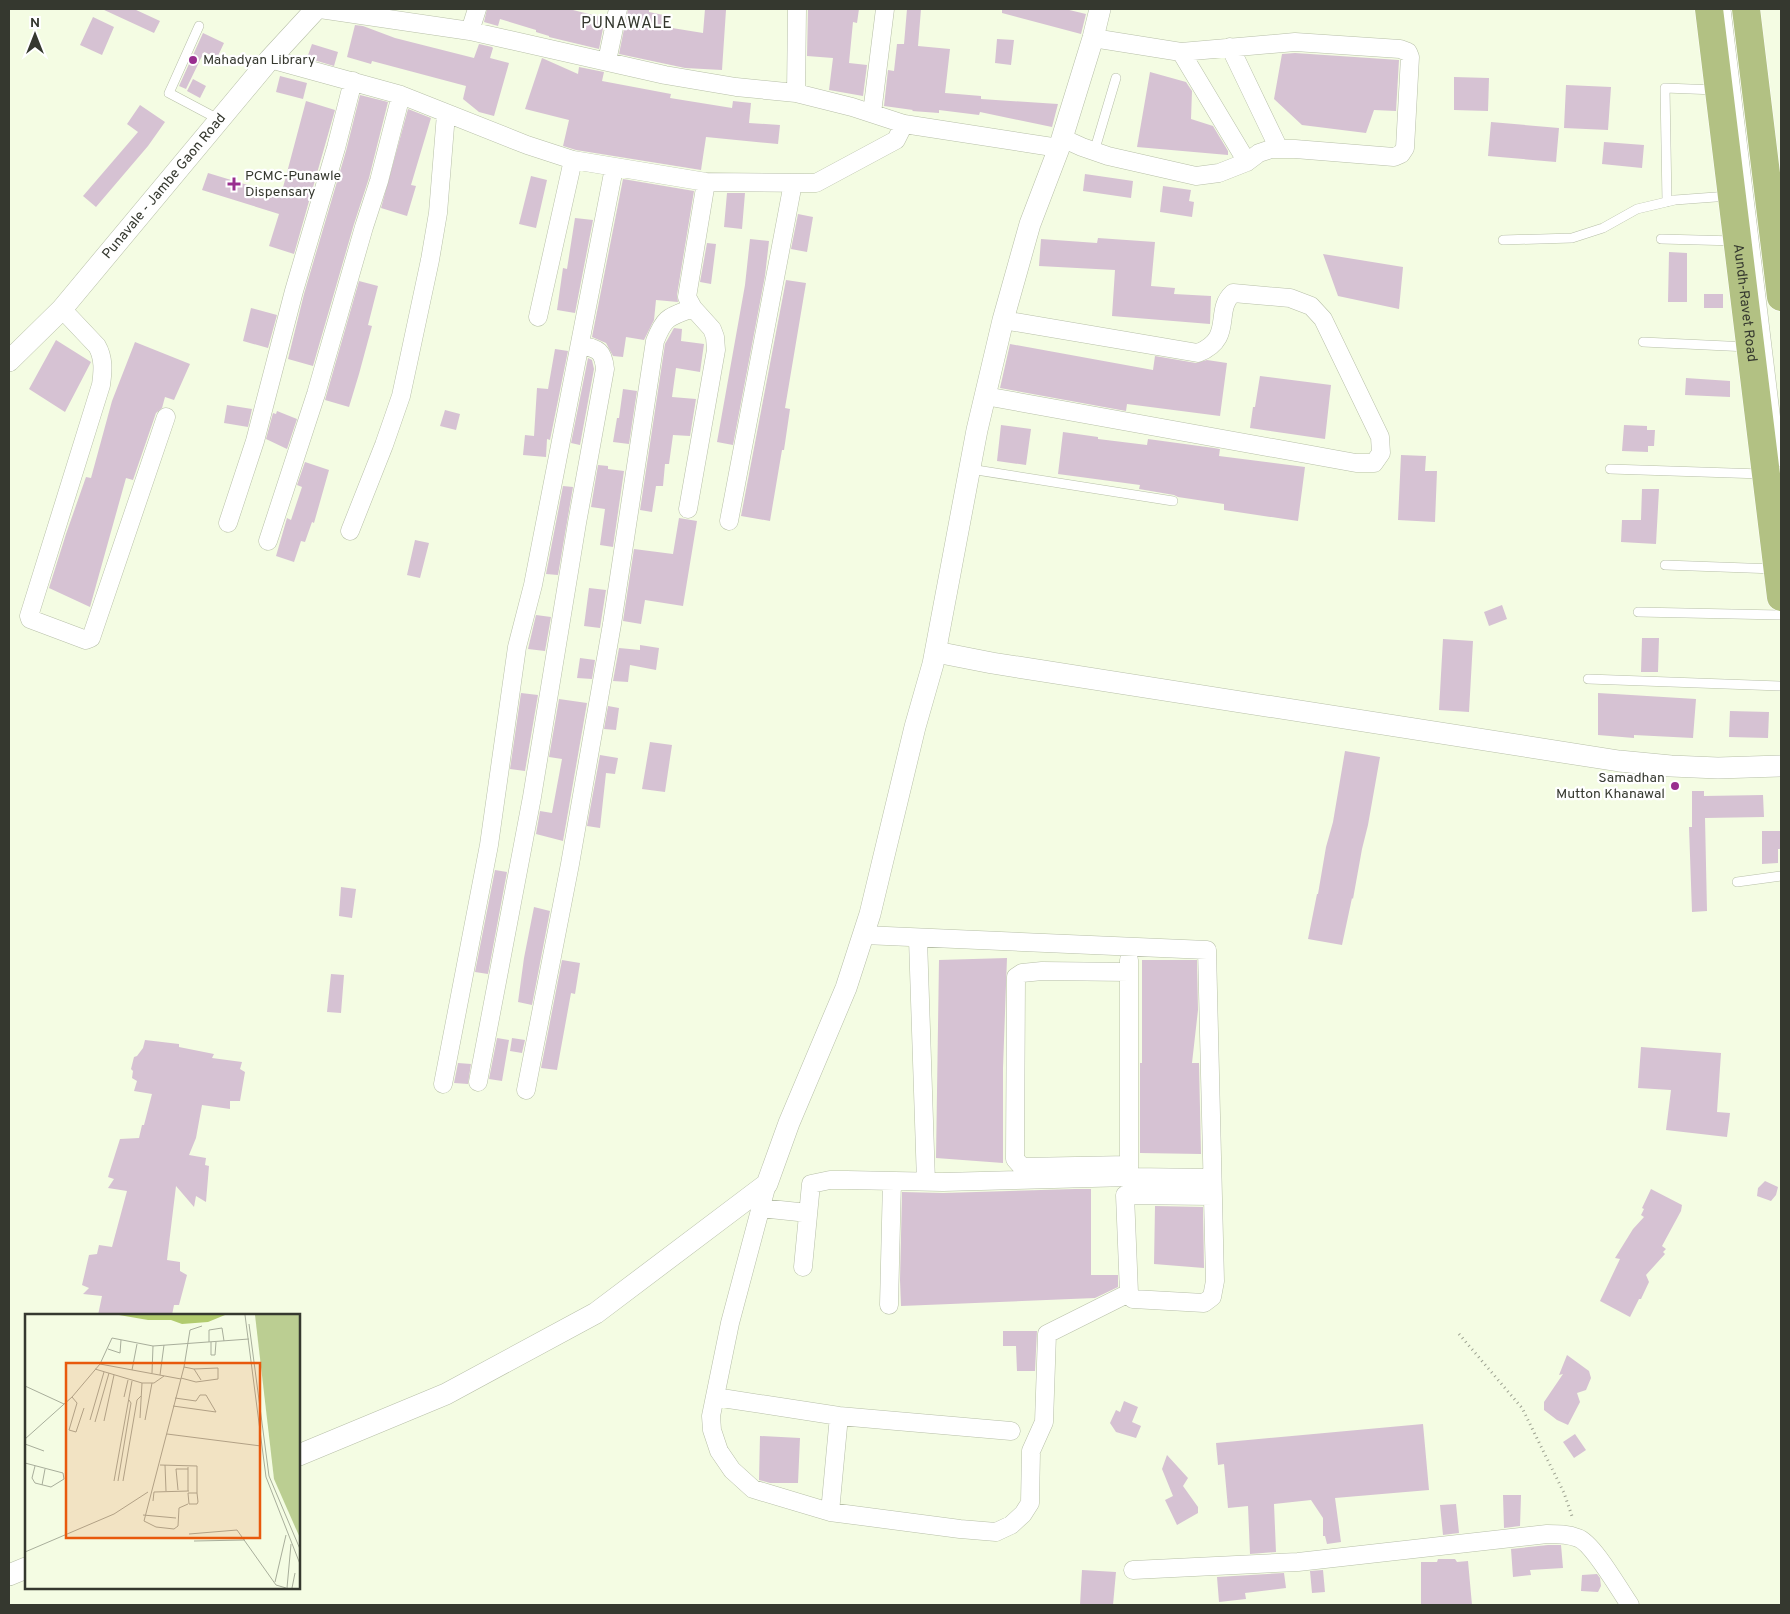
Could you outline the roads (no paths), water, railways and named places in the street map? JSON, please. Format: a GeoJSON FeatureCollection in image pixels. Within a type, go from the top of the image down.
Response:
{"type":"FeatureCollection","features":[{"type":"Feature","properties":{"kind":"main road","name":"Aundh-Ravet Road"},"geometry":{"type":"LineString","coordinates":[[1709,9],[1750,347],[1774,468],[1781,597]]}},
{"type":"Feature","properties":{"kind":"main road"},"geometry":{"type":"LineString","coordinates":[[1746,9],[1770,170],[1780,281]]}},
{"type":"Feature","properties":{"kind":"street","name":"Punavale - Jambe Gaon Road"},"geometry":{"type":"LineString","coordinates":[[9,362],[62,310],[270,59],[316,9]]}},
{"type":"Feature","properties":{"kind":"street"},"geometry":{"type":"LineString","coordinates":[[320,9],[470,31],[665,75],[736,87],[796,93],[872,113],[904,124],[1061,143],[1196,176],[1219,173],[1247,162],[1259,153],[1271,149],[1394,157],[1401,154],[1405,148],[1410,57],[1408,52],[1400,48],[1295,42],[1181,52],[1093,38]]}},
{"type":"Feature","properties":{"kind":"street"},"geometry":{"type":"LineString","coordinates":[[470,31],[477,9]]}},
{"type":"Feature","properties":{"kind":"street"},"geometry":{"type":"LineString","coordinates":[[607,61],[618,9]]}},
{"type":"Feature","properties":{"kind":"street"},"geometry":{"type":"LineString","coordinates":[[796,93],[797,9]]}},
{"type":"Feature","properties":{"kind":"street"},"geometry":{"type":"LineString","coordinates":[[872,113],[885,9]]}},
{"type":"Feature","properties":{"kind":"street"},"geometry":{"type":"LineString","coordinates":[[1100,9],[1061,143],[1030,224],[1003,320],[984,396],[936,652],[915,727],[864,935],[846,988],[789,1123],[767,1184],[730,1323],[711,1416],[712,1430],[719,1451],[732,1470],[753,1489],[830,1512],[996,1532],[1011,1525],[1023,1514],[1030,1503],[1031,1451],[1044,1422],[1047,1334],[1129,1293]]}},
{"type":"Feature","properties":{"kind":"street"},"geometry":{"type":"LineString","coordinates":[[1230,47],[1279,149]]}},
{"type":"Feature","properties":{"kind":"street"},"geometry":{"type":"LineString","coordinates":[[1181,52],[1247,162]]}},
{"type":"Feature","properties":{"kind":"street"},"geometry":{"type":"LineString","coordinates":[[270,59],[400,95],[526,145],[573,160],[706,182],[816,183],[896,140],[904,124]]}},
{"type":"Feature","properties":{"kind":"street"},"geometry":{"type":"LineString","coordinates":[[228,523],[255,441],[294,291],[336,148],[352,81]]}},
{"type":"Feature","properties":{"kind":"street"},"geometry":{"type":"LineString","coordinates":[[268,541],[316,394],[379,181],[400,95]]}},
{"type":"Feature","properties":{"kind":"street"},"geometry":{"type":"LineString","coordinates":[[350,532],[401,396],[438,213],[446,114]]}},
{"type":"Feature","properties":{"kind":"street"},"geometry":{"type":"LineString","coordinates":[[538,317],[573,160]]}},
{"type":"Feature","properties":{"kind":"street"},"geometry":{"type":"LineString","coordinates":[[443,1084],[489,845],[517,647],[534,585],[614,168]]}},
{"type":"Feature","properties":{"kind":"street"},"geometry":{"type":"LineString","coordinates":[[688,509],[716,350],[716,337],[712,329],[693,308],[687,297],[706,182]]}},
{"type":"Feature","properties":{"kind":"street"},"geometry":{"type":"LineString","coordinates":[[729,521],[793,184]]}},
{"type":"Feature","properties":{"kind":"street"},"geometry":{"type":"LineString","coordinates":[[984,396],[1356,464],[1374,463],[1381,453],[1380,437],[1324,319],[1311,306],[1290,298],[1233,293],[1226,299],[1221,332],[1210,348],[1198,353],[1003,320]]}},
{"type":"Feature","properties":{"kind":"street"},"geometry":{"type":"LineString","coordinates":[[526,1090],[568,873],[612,624],[655,341],[661,325],[668,318],[693,308]]}},
{"type":"Feature","properties":{"kind":"street"},"geometry":{"type":"LineString","coordinates":[[62,310],[97,346],[100,352],[103,373],[101,385],[29,616],[30,619],[86,640],[91,638],[166,417]]}},
{"type":"Feature","properties":{"kind":"street"},"geometry":{"type":"LineString","coordinates":[[478,1082],[532,797],[577,523],[605,369],[601,353],[596,349],[580,345]]}},
{"type":"Feature","properties":{"kind":"street"},"geometry":{"type":"LineString","coordinates":[[936,652],[992,663],[1619,761],[1718,768],[1781,766]]}},
{"type":"Feature","properties":{"kind":"street"},"geometry":{"type":"LineString","coordinates":[[864,935],[1206,950],[1213,1196],[1215,1281],[1212,1298],[1204,1303],[1133,1299],[1129,1293],[1125,1195],[1213,1196]]}},
{"type":"Feature","properties":{"kind":"street"},"geometry":{"type":"LineString","coordinates":[[918,938],[926,1182]]}},
{"type":"Feature","properties":{"kind":"street"},"geometry":{"type":"LineString","coordinates":[[1129,946],[1129,1171]]}},
{"type":"Feature","properties":{"kind":"street"},"geometry":{"type":"LineString","coordinates":[[1129,972],[1042,971],[1022,973],[1016,978],[1016,1159],[1022,1167],[1129,1171],[1212,1178]]}},
{"type":"Feature","properties":{"kind":"street"},"geometry":{"type":"LineString","coordinates":[[803,1267],[811,1184],[830,1180],[926,1182],[1129,1171]]}},
{"type":"Feature","properties":{"kind":"street"},"geometry":{"type":"LineString","coordinates":[[890,1305],[892,1181]]}},
{"type":"Feature","properties":{"kind":"street"},"geometry":{"type":"LineString","coordinates":[[300,1455],[446,1394],[596,1313],[767,1184]]}},
{"type":"Feature","properties":{"kind":"street"},"geometry":{"type":"LineString","coordinates":[[761,1208],[808,1213]]}},
{"type":"Feature","properties":{"kind":"street"},"geometry":{"type":"LineString","coordinates":[[715,1397],[839,1416],[1012,1431]]}},
{"type":"Feature","properties":{"kind":"street"},"geometry":{"type":"LineString","coordinates":[[830,1512],[839,1416]]}},
{"type":"Feature","properties":{"kind":"street"},"geometry":{"type":"LineString","coordinates":[[1133,1570],[1298,1562],[1547,1534],[1563,1534],[1580,1538],[1592,1550],[1630,1605]]}},
{"type":"Feature","properties":{"kind":"street"},"geometry":{"type":"LineString","coordinates":[[9,1575],[25,1568]]}},
{"type":"Feature","properties":{"kind":"lane"},"geometry":{"type":"LineString","coordinates":[[1610,469],[1774,468],[1726,9]]}},
{"type":"Feature","properties":{"kind":"lane"},"geometry":{"type":"LineString","coordinates":[[199,26],[169,92],[220,120]]}},
{"type":"Feature","properties":{"kind":"lane"},"geometry":{"type":"LineString","coordinates":[[1094,152],[1116,78]]}},
{"type":"Feature","properties":{"kind":"lane"},"geometry":{"type":"LineString","coordinates":[[1667,202],[1665,88],[1719,90]]}},
{"type":"Feature","properties":{"kind":"lane"},"geometry":{"type":"LineString","coordinates":[[1502,240],[1572,238],[1603,228],[1637,209],[1667,202],[1732,196]]}},
{"type":"Feature","properties":{"kind":"lane"},"geometry":{"type":"LineString","coordinates":[[1661,240],[1738,242]]}},
{"type":"Feature","properties":{"kind":"lane"},"geometry":{"type":"LineString","coordinates":[[1644,342],[1750,347]]}},
{"type":"Feature","properties":{"kind":"lane"},"geometry":{"type":"LineString","coordinates":[[970,469],[1173,501]]}},
{"type":"Feature","properties":{"kind":"lane"},"geometry":{"type":"LineString","coordinates":[[1665,565],[1778,569]]}},
{"type":"Feature","properties":{"kind":"lane"},"geometry":{"type":"LineString","coordinates":[[1638,612],[1781,615]]}},
{"type":"Feature","properties":{"kind":"lane"},"geometry":{"type":"LineString","coordinates":[[1588,679],[1781,686]]}},
{"type":"Feature","properties":{"kind":"lane"},"geometry":{"type":"LineString","coordinates":[[1737,882],[1781,876]]}},
{"type":"Feature","properties":{"kind":"place","name":"Mahadyan Library"},"geometry":{"type":"Point","coordinates":[193,60]}},
{"type":"Feature","properties":{"kind":"place","name":"PCMC-Punawle Dispensary"},"geometry":{"type":"Point","coordinates":[234,184]}},
{"type":"Feature","properties":{"kind":"place","name":"Samadhan Mutton Khanawal"},"geometry":{"type":"Point","coordinates":[1675,786]}},
{"type":"Feature","properties":{"kind":"district","name":"PUNAWALE"},"geometry":{"type":"Point","coordinates":[627,24]}}]}
